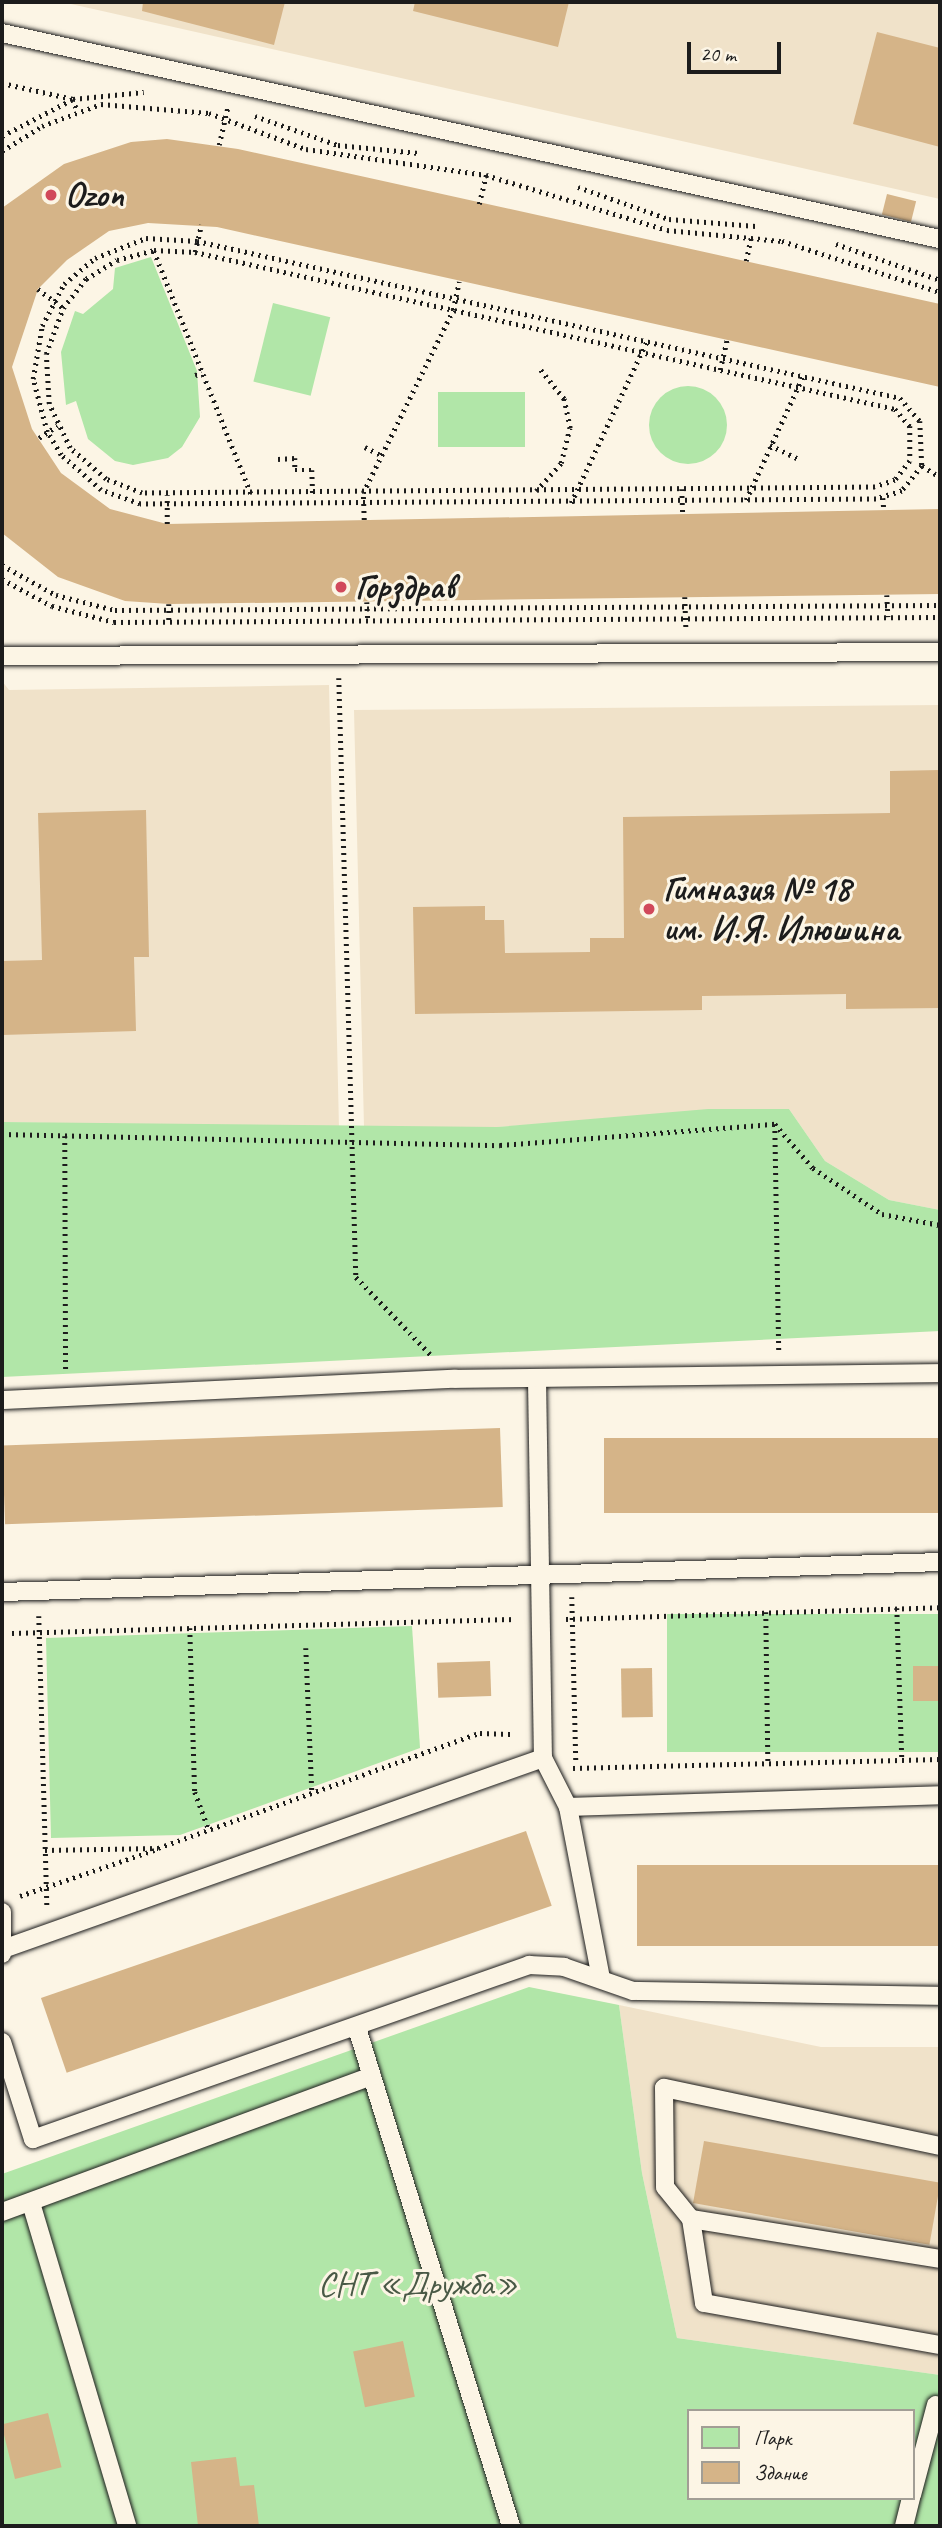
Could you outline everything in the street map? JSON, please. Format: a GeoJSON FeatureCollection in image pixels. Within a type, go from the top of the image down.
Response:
{"type":"FeatureCollection","features":[{"type":"Feature","properties":{"kind":"lane"},"geometry":{"type":"LineString","coordinates":[[2,33],[940,239]]}},
{"type":"Feature","properties":{"kind":"lane"},"geometry":{"type":"LineString","coordinates":[[2,656],[338,657],[940,652]]}},
{"type":"Feature","properties":{"kind":"lane"},"geometry":{"type":"LineString","coordinates":[[2,1401],[455,1379],[940,1373]]}},
{"type":"Feature","properties":{"kind":"lane"},"geometry":{"type":"LineString","coordinates":[[537,1379],[545,1763],[572,1807],[601,1978]]}},
{"type":"Feature","properties":{"kind":"lane"},"geometry":{"type":"LineString","coordinates":[[2,1592],[940,1562]]}},
{"type":"Feature","properties":{"kind":"lane"},"geometry":{"type":"LineString","coordinates":[[7,1905],[2,1952],[48,1933],[545,1763]]}},
{"type":"Feature","properties":{"kind":"lane"},"geometry":{"type":"LineString","coordinates":[[572,1807],[940,1795]]}},
{"type":"Feature","properties":{"kind":"lane"},"geometry":{"type":"LineString","coordinates":[[2,2042],[33,2138],[357,2028],[529,1965],[601,1978],[632,1991],[940,1996]]}},
{"type":"Feature","properties":{"kind":"lane"},"geometry":{"type":"LineString","coordinates":[[357,2028],[511,2526]]}},
{"type":"Feature","properties":{"kind":"lane"},"geometry":{"type":"LineString","coordinates":[[2,2212],[372,2076]]}},
{"type":"Feature","properties":{"kind":"lane"},"geometry":{"type":"LineString","coordinates":[[940,2146],[664,2088],[665,2187],[691,2219],[705,2303],[940,2345]]}},
{"type":"Feature","properties":{"kind":"lane"},"geometry":{"type":"LineString","coordinates":[[31,2203],[127,2526]]}},
{"type":"Feature","properties":{"kind":"lane"},"geometry":{"type":"LineString","coordinates":[[691,2219],[940,2259]]}},
{"type":"Feature","properties":{"kind":"lane"},"geometry":{"type":"LineString","coordinates":[[914,2489],[936,2405]]}},
{"type":"Feature","properties":{"kind":"lane"},"geometry":{"type":"LineString","coordinates":[[904,2526],[911,2500]]}},
{"type":"Feature","properties":{"kind":"path"},"geometry":{"type":"LineString","coordinates":[[2,83],[73,99]]}},
{"type":"Feature","properties":{"kind":"path"},"geometry":{"type":"LineString","coordinates":[[2,136],[73,99],[99,92],[157,94]]}},
{"type":"Feature","properties":{"kind":"path"},"geometry":{"type":"LineString","coordinates":[[73,99],[77,110]]}},
{"type":"Feature","properties":{"kind":"path"},"geometry":{"type":"LineString","coordinates":[[220,103],[309,138],[427,153]]}},
{"type":"Feature","properties":{"kind":"path"},"geometry":{"type":"LineString","coordinates":[[2,151],[77,110],[143,104],[225,117],[326,154],[486,175],[643,225],[751,238],[826,252],[940,292]]}},
{"type":"Feature","properties":{"kind":"path"},"geometry":{"type":"LineString","coordinates":[[219,145],[228,106]]}},
{"type":"Feature","properties":{"kind":"path"},"geometry":{"type":"LineString","coordinates":[[479,204],[486,175]]}},
{"type":"Feature","properties":{"kind":"path"},"geometry":{"type":"LineString","coordinates":[[568,183],[669,219],[763,227]]}},
{"type":"Feature","properties":{"kind":"path"},"geometry":{"type":"LineString","coordinates":[[195,252],[201,225]]}},
{"type":"Feature","properties":{"kind":"path"},"geometry":{"type":"LineString","coordinates":[[746,261],[751,238]]}},
{"type":"Feature","properties":{"kind":"path"},"geometry":{"type":"LineString","coordinates":[[145,239],[197,241],[900,398],[920,421],[922,466],[902,491],[883,498],[167,507],[101,489],[61,456],[47,432],[33,379],[34,352],[53,301],[78,270],[112,249],[145,239]]}},
{"type":"Feature","properties":{"kind":"path"},"geometry":{"type":"LineString","coordinates":[[830,241],[940,280]]}},
{"type":"Feature","properties":{"kind":"path"},"geometry":{"type":"LineString","coordinates":[[154,250],[251,494]]}},
{"type":"Feature","properties":{"kind":"path"},"geometry":{"type":"LineString","coordinates":[[154,250],[195,252],[895,409],[910,426],[910,461],[895,480],[875,487],[167,495],[107,479],[70,448],[57,426],[46,354],[63,308],[101,268],[154,250]]}},
{"type":"Feature","properties":{"kind":"path"},"geometry":{"type":"LineString","coordinates":[[364,520],[363,493],[453,310],[459,282]]}},
{"type":"Feature","properties":{"kind":"path"},"geometry":{"type":"LineString","coordinates":[[38,289],[63,308]]}},
{"type":"Feature","properties":{"kind":"path"},"geometry":{"type":"LineString","coordinates":[[720,370],[727,340]]}},
{"type":"Feature","properties":{"kind":"path"},"geometry":{"type":"LineString","coordinates":[[571,503],[647,341]]}},
{"type":"Feature","properties":{"kind":"path"},"geometry":{"type":"LineString","coordinates":[[535,492],[561,463],[570,428],[565,399],[540,369]]}},
{"type":"Feature","properties":{"kind":"path"},"geometry":{"type":"LineString","coordinates":[[195,375],[202,373]]}},
{"type":"Feature","properties":{"kind":"path"},"geometry":{"type":"LineString","coordinates":[[746,500],[803,376]]}},
{"type":"Feature","properties":{"kind":"path"},"geometry":{"type":"LineString","coordinates":[[39,438],[57,426]]}},
{"type":"Feature","properties":{"kind":"path"},"geometry":{"type":"LineString","coordinates":[[771,445],[799,459]]}},
{"type":"Feature","properties":{"kind":"path"},"geometry":{"type":"LineString","coordinates":[[365,447],[381,456]]}},
{"type":"Feature","properties":{"kind":"path"},"geometry":{"type":"LineString","coordinates":[[278,458],[295,458],[295,470],[312,470],[313,493]]}},
{"type":"Feature","properties":{"kind":"path"},"geometry":{"type":"LineString","coordinates":[[922,466],[940,477]]}},
{"type":"Feature","properties":{"kind":"path"},"geometry":{"type":"LineString","coordinates":[[682,489],[683,514]]}},
{"type":"Feature","properties":{"kind":"path"},"geometry":{"type":"LineString","coordinates":[[167,495],[167,523]]}},
{"type":"Feature","properties":{"kind":"path"},"geometry":{"type":"LineString","coordinates":[[883,498],[884,510]]}},
{"type":"Feature","properties":{"kind":"path"},"geometry":{"type":"LineString","coordinates":[[2,565],[84,604],[367,608],[940,605]]}},
{"type":"Feature","properties":{"kind":"path"},"geometry":{"type":"LineString","coordinates":[[2,579],[81,616],[169,622],[940,617]]}},
{"type":"Feature","properties":{"kind":"path"},"geometry":{"type":"LineString","coordinates":[[887,594],[888,617]]}},
{"type":"Feature","properties":{"kind":"path"},"geometry":{"type":"LineString","coordinates":[[685,597],[686,653]]}},
{"type":"Feature","properties":{"kind":"path"},"geometry":{"type":"LineString","coordinates":[[367,601],[368,620]]}},
{"type":"Feature","properties":{"kind":"path"},"geometry":{"type":"LineString","coordinates":[[169,607],[169,622]]}},
{"type":"Feature","properties":{"kind":"path"},"geometry":{"type":"LineString","coordinates":[[338,657],[356,1277],[455,1379]]}},
{"type":"Feature","properties":{"kind":"path"},"geometry":{"type":"LineString","coordinates":[[2,1134],[500,1144],[775,1124]]}},
{"type":"Feature","properties":{"kind":"path"},"geometry":{"type":"LineString","coordinates":[[775,1124],[813,1168],[882,1214],[940,1225]]}},
{"type":"Feature","properties":{"kind":"path"},"geometry":{"type":"LineString","coordinates":[[775,1124],[779,1375]]}},
{"type":"Feature","properties":{"kind":"path"},"geometry":{"type":"LineString","coordinates":[[65,1135],[66,1397]]}},
{"type":"Feature","properties":{"kind":"path"},"geometry":{"type":"LineString","coordinates":[[572,1574],[576,1768],[572,1807]]}},
{"type":"Feature","properties":{"kind":"path"},"geometry":{"type":"LineString","coordinates":[[38,1590],[48,1933]]}},
{"type":"Feature","properties":{"kind":"path"},"geometry":{"type":"LineString","coordinates":[[541,1620],[940,1607]]}},
{"type":"Feature","properties":{"kind":"path"},"geometry":{"type":"LineString","coordinates":[[897,1608],[902,1760]]}},
{"type":"Feature","properties":{"kind":"path"},"geometry":{"type":"LineString","coordinates":[[766,1612],[768,1763]]}},
{"type":"Feature","properties":{"kind":"path"},"geometry":{"type":"LineString","coordinates":[[12,1633],[514,1619]]}},
{"type":"Feature","properties":{"kind":"path"},"geometry":{"type":"LineString","coordinates":[[190,1628],[195,1792],[209,1830]]}},
{"type":"Feature","properties":{"kind":"path"},"geometry":{"type":"LineString","coordinates":[[306,1648],[312,1793]]}},
{"type":"Feature","properties":{"kind":"path"},"geometry":{"type":"LineString","coordinates":[[7,1905],[46,1887],[480,1733],[511,1734]]}},
{"type":"Feature","properties":{"kind":"path"},"geometry":{"type":"LineString","coordinates":[[545,1763],[576,1768],[940,1759]]}},
{"type":"Feature","properties":{"kind":"path"},"geometry":{"type":"LineString","coordinates":[[45,1850],[158,1848]]}},
{"type":"Feature","properties":{"kind":"shaded area"},"geometry":{"type":"Polygon","coordinates":[[[62,2],[940,2],[940,199],[62,2]]]}},
{"type":"Feature","properties":{"kind":"shaded area"},"geometry":{"type":"Polygon","coordinates":[[[2,681],[9,690],[329,685],[339,1129],[2,1122],[2,681]]]}},
{"type":"Feature","properties":{"kind":"shaded area","name":"Гимназия № 18 им. И.Я. Илюшина"},"geometry":{"type":"Polygon","coordinates":[[[940,705],[940,1210],[889,1200],[825,1161],[789,1109],[497,1127],[364,1127],[354,710],[940,705]]]}},
{"type":"Feature","properties":{"kind":"shaded area"},"geometry":{"type":"Polygon","coordinates":[[[619,2005],[821,2047],[940,2047],[940,2375],[677,2338],[642,2173],[619,2005]]]}},
{"type":"Feature","properties":{"kind":"green space"},"geometry":{"type":"Polygon","coordinates":[[[151,257],[197,371],[200,417],[182,447],[168,458],[133,465],[115,461],[88,439],[76,401],[66,405],[61,352],[75,311],[83,314],[113,289],[115,268],[151,257]]]}},
{"type":"Feature","properties":{"kind":"green space"},"geometry":{"type":"Polygon","coordinates":[[[273,303],[330,317],[311,396],[253,382],[273,303]]]}},
{"type":"Feature","properties":{"kind":"green space"},"geometry":{"type":"Polygon","coordinates":[[[688,386],[703,389],[715,398],[724,410],[727,425],[724,440],[715,452],[703,461],[688,464],[673,461],[661,452],[652,440],[649,425],[652,410],[661,398],[673,389],[688,386]]]}},
{"type":"Feature","properties":{"kind":"green space"},"geometry":{"type":"Polygon","coordinates":[[[438,392],[525,392],[525,447],[438,447],[438,392]]]}},
{"type":"Feature","properties":{"kind":"green space"},"geometry":{"type":"Polygon","coordinates":[[[708,1109],[789,1109],[825,1161],[889,1200],[940,1210],[940,1331],[2,1377],[2,1122],[497,1127],[708,1109]]]}},
{"type":"Feature","properties":{"kind":"green space"},"geometry":{"type":"Polygon","coordinates":[[[667,1614],[940,1614],[940,1752],[667,1752],[667,1614]]]}},
{"type":"Feature","properties":{"kind":"green space"},"geometry":{"type":"Polygon","coordinates":[[[412,1626],[420,1748],[180,1835],[51,1838],[46,1638],[412,1626]]]}},
{"type":"Feature","properties":{"kind":"green space","name":"СНТ «Дружба»"},"geometry":{"type":"Polygon","coordinates":[[[529,1987],[619,2005],[642,2173],[677,2338],[940,2375],[940,2526],[2,2526],[2,2174],[529,1987]]]}},
{"type":"Feature","properties":{"kind":"building"},"geometry":{"type":"Polygon","coordinates":[[[143,2],[285,2],[274,45],[142,11],[143,2]]]}},
{"type":"Feature","properties":{"kind":"building"},"geometry":{"type":"Polygon","coordinates":[[[415,2],[569,2],[558,47],[413,11],[415,2]]]}},
{"type":"Feature","properties":{"kind":"building"},"geometry":{"type":"Polygon","coordinates":[[[877,32],[940,48],[940,147],[853,124],[877,32]]]}},
{"type":"Feature","properties":{"kind":"building"},"geometry":{"type":"Polygon","coordinates":[[[167,139],[238,149],[940,304],[940,387],[217,227],[148,223],[109,231],[67,260],[38,289],[12,367],[32,429],[61,473],[110,509],[167,524],[940,509],[940,594],[169,604],[125,601],[58,577],[2,533],[2,208],[64,164],[131,142],[167,139]]]}},
{"type":"Feature","properties":{"kind":"building"},"geometry":{"type":"Polygon","coordinates":[[[887,194],[916,201],[911,222],[882,214],[887,194]]]}},
{"type":"Feature","properties":{"kind":"building"},"geometry":{"type":"Polygon","coordinates":[[[940,770],[940,1008],[846,1009],[846,994],[702,996],[702,1010],[415,1014],[413,907],[485,906],[485,920],[504,920],[505,953],[590,952],[590,938],[624,938],[623,817],[890,813],[890,771],[940,770]]]}},
{"type":"Feature","properties":{"kind":"building"},"geometry":{"type":"Polygon","coordinates":[[[146,810],[149,957],[134,957],[136,1031],[2,1035],[2,961],[42,960],[38,813],[146,810]]]}},
{"type":"Feature","properties":{"kind":"building"},"geometry":{"type":"Polygon","coordinates":[[[500,1428],[503,1507],[5,1524],[2,1445],[500,1428]]]}},
{"type":"Feature","properties":{"kind":"building"},"geometry":{"type":"Polygon","coordinates":[[[604,1438],[940,1438],[940,1513],[604,1513],[604,1438]]]}},
{"type":"Feature","properties":{"kind":"building"},"geometry":{"type":"Polygon","coordinates":[[[490,1661],[491,1696],[438,1698],[437,1663],[490,1661]]]}},
{"type":"Feature","properties":{"kind":"building"},"geometry":{"type":"Polygon","coordinates":[[[913,1666],[940,1666],[940,1701],[913,1701],[913,1666]]]}},
{"type":"Feature","properties":{"kind":"building"},"geometry":{"type":"Polygon","coordinates":[[[652,1668],[653,1717],[622,1718],[621,1669],[652,1668]]]}},
{"type":"Feature","properties":{"kind":"building"},"geometry":{"type":"Polygon","coordinates":[[[526,1831],[552,1906],[67,2073],[41,1998],[526,1831]]]}},
{"type":"Feature","properties":{"kind":"building"},"geometry":{"type":"Polygon","coordinates":[[[637,1865],[940,1865],[940,1946],[637,1946],[637,1865]]]}},
{"type":"Feature","properties":{"kind":"building"},"geometry":{"type":"Polygon","coordinates":[[[704,2141],[940,2183],[929,2245],[693,2203],[704,2141]]]}},
{"type":"Feature","properties":{"kind":"building"},"geometry":{"type":"Polygon","coordinates":[[[403,2341],[415,2397],[365,2407],[353,2352],[403,2341]]]}},
{"type":"Feature","properties":{"kind":"building"},"geometry":{"type":"Polygon","coordinates":[[[48,2413],[62,2467],[15,2479],[2,2424],[48,2413]]]}},
{"type":"Feature","properties":{"kind":"building"},"geometry":{"type":"Polygon","coordinates":[[[236,2457],[240,2486],[254,2485],[259,2526],[198,2526],[191,2462],[236,2457]]]}},
{"type":"Feature","properties":{"kind":"place","name":"Ozon"},"geometry":{"type":"Point","coordinates":[51,195]}},
{"type":"Feature","properties":{"kind":"place","name":"Горздрав"},"geometry":{"type":"Point","coordinates":[341,587]}},
{"type":"Feature","properties":{"kind":"place","name":"Гимназия № 18 им. И.Я. Илюшина"},"geometry":{"type":"Point","coordinates":[649,909]}}]}
